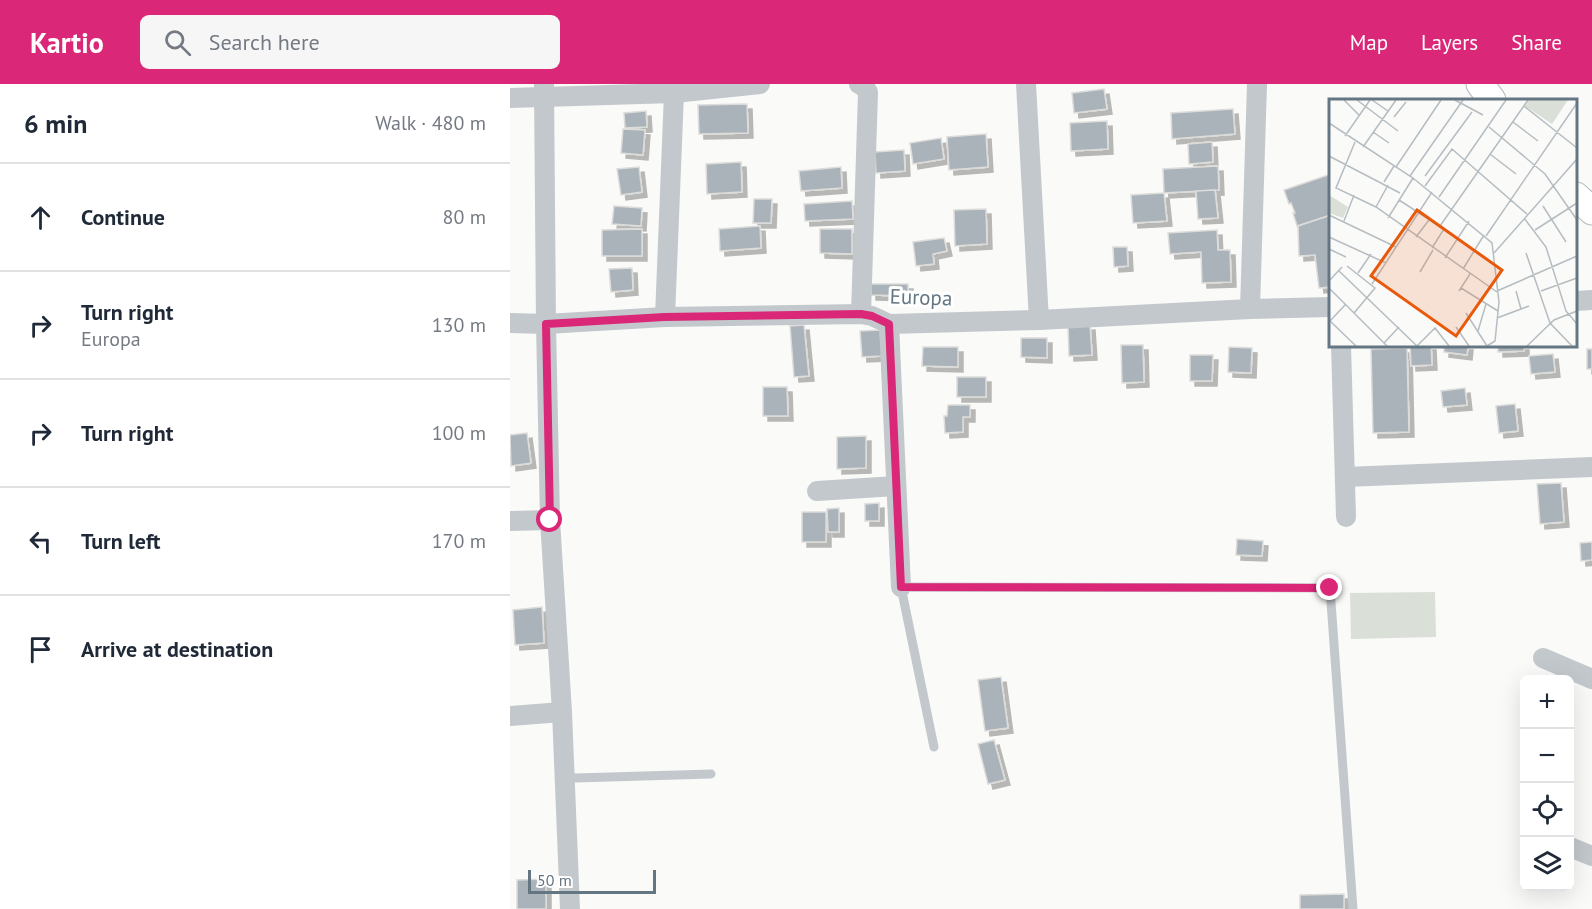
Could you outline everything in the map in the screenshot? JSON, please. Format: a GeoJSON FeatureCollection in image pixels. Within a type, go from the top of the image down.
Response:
{"type":"FeatureCollection","features":[{"type":"Feature","properties":{"kind":"street"},"geometry":{"type":"LineString","coordinates":[[510,98],[544,91],[674,93],[760,84]]}},
{"type":"Feature","properties":{"kind":"street"},"geometry":{"type":"LineString","coordinates":[[859,84],[868,92],[861,314]]}},
{"type":"Feature","properties":{"kind":"street"},"geometry":{"type":"LineString","coordinates":[[1026,84],[1039,321]]}},
{"type":"Feature","properties":{"kind":"street"},"geometry":{"type":"LineString","coordinates":[[1250,309],[1257,84]]}},
{"type":"Feature","properties":{"kind":"street"},"geometry":{"type":"LineString","coordinates":[[1480,84],[1491,99]]}},
{"type":"Feature","properties":{"kind":"street"},"geometry":{"type":"LineString","coordinates":[[544,91],[550,520],[562,712],[570,909]]}},
{"type":"Feature","properties":{"kind":"street"},"geometry":{"type":"LineString","coordinates":[[664,317],[674,93]]}},
{"type":"Feature","properties":{"kind":"street"},"geometry":{"type":"LineString","coordinates":[[1577,198],[1592,211]]}},
{"type":"Feature","properties":{"kind":"street"},"geometry":{"type":"LineString","coordinates":[[1577,301],[1592,300]]}},
{"type":"Feature","properties":{"kind":"street","name":"Europa"},"geometry":{"type":"LineString","coordinates":[[510,324],[664,317],[861,314],[872,316],[889,324],[1039,321],[1250,309],[1329,307]]}},
{"type":"Feature","properties":{"kind":"street"},"geometry":{"type":"LineString","coordinates":[[889,324],[901,587]]}},
{"type":"Feature","properties":{"kind":"street"},"geometry":{"type":"LineString","coordinates":[[1341,346],[1346,517]]}},
{"type":"Feature","properties":{"kind":"street"},"geometry":{"type":"LineString","coordinates":[[1345,477],[1592,467]]}},
{"type":"Feature","properties":{"kind":"street"},"geometry":{"type":"LineString","coordinates":[[817,491],[896,486]]}},
{"type":"Feature","properties":{"kind":"street"},"geometry":{"type":"LineString","coordinates":[[510,521],[550,520]]}},
{"type":"Feature","properties":{"kind":"street"},"geometry":{"type":"LineString","coordinates":[[1543,658],[1592,679]]}},
{"type":"Feature","properties":{"kind":"street"},"geometry":{"type":"LineString","coordinates":[[510,716],[562,712]]}},
{"type":"Feature","properties":{"kind":"street"},"geometry":{"type":"LineString","coordinates":[[1574,849],[1592,856]]}},
{"type":"Feature","properties":{"kind":"lane"},"geometry":{"type":"LineString","coordinates":[[934,747],[901,587],[1330,588],[1353,909]]}},
{"type":"Feature","properties":{"kind":"lane"},"geometry":{"type":"LineString","coordinates":[[564,777],[711,774]]}},
{"type":"Feature","properties":{"kind":"shaded area"},"geometry":{"type":"Polygon","coordinates":[[[1435,592],[1436,637],[1351,639],[1350,593],[1435,592]]]}},
{"type":"Feature","properties":{"kind":"building"},"geometry":{"type":"Polygon","coordinates":[[[1104,89],[1107,109],[1074,113],[1072,93],[1104,89]]]}},
{"type":"Feature","properties":{"kind":"building"},"geometry":{"type":"Polygon","coordinates":[[[747,104],[748,133],[699,134],[698,105],[747,104]]]}},
{"type":"Feature","properties":{"kind":"building"},"geometry":{"type":"Polygon","coordinates":[[[1233,109],[1235,134],[1172,139],[1171,113],[1233,109]]]}},
{"type":"Feature","properties":{"kind":"building"},"geometry":{"type":"Polygon","coordinates":[[[646,111],[647,127],[625,128],[624,113],[646,111]]]}},
{"type":"Feature","properties":{"kind":"building"},"geometry":{"type":"Polygon","coordinates":[[[1107,121],[1108,149],[1071,151],[1070,123],[1107,121]]]}},
{"type":"Feature","properties":{"kind":"building"},"geometry":{"type":"Polygon","coordinates":[[[623,129],[645,130],[643,155],[621,153],[623,129]]]}},
{"type":"Feature","properties":{"kind":"building"},"geometry":{"type":"Polygon","coordinates":[[[986,134],[988,167],[949,170],[947,137],[986,134]]]}},
{"type":"Feature","properties":{"kind":"building"},"geometry":{"type":"Polygon","coordinates":[[[941,138],[944,159],[913,164],[910,143],[941,138]]]}},
{"type":"Feature","properties":{"kind":"building"},"geometry":{"type":"Polygon","coordinates":[[[1212,142],[1213,162],[1189,164],[1188,144],[1212,142]]]}},
{"type":"Feature","properties":{"kind":"building"},"geometry":{"type":"Polygon","coordinates":[[[904,150],[905,171],[876,173],[875,152],[904,150]]]}},
{"type":"Feature","properties":{"kind":"building"},"geometry":{"type":"Polygon","coordinates":[[[741,162],[742,192],[707,194],[706,164],[741,162]]]}},
{"type":"Feature","properties":{"kind":"building"},"geometry":{"type":"Polygon","coordinates":[[[1218,166],[1219,190],[1164,193],[1163,169],[1218,166]]]}},
{"type":"Feature","properties":{"kind":"building"},"geometry":{"type":"Polygon","coordinates":[[[639,167],[642,192],[621,195],[617,169],[639,167]]]}},
{"type":"Feature","properties":{"kind":"building"},"geometry":{"type":"Polygon","coordinates":[[[841,167],[842,188],[801,191],[799,171],[841,167]]]}},
{"type":"Feature","properties":{"kind":"building"},"geometry":{"type":"Polygon","coordinates":[[[1329,175],[1329,216],[1297,226],[1293,213],[1295,213],[1284,190],[1329,175]]]}},
{"type":"Feature","properties":{"kind":"building"},"geometry":{"type":"Polygon","coordinates":[[[1215,190],[1218,218],[1198,219],[1196,191],[1215,190]]]}},
{"type":"Feature","properties":{"kind":"building"},"geometry":{"type":"Polygon","coordinates":[[[1164,193],[1167,221],[1133,223],[1131,195],[1164,193]]]}},
{"type":"Feature","properties":{"kind":"building"},"geometry":{"type":"Polygon","coordinates":[[[754,199],[772,199],[771,223],[753,223],[754,199]]]}},
{"type":"Feature","properties":{"kind":"building"},"geometry":{"type":"Polygon","coordinates":[[[852,201],[853,219],[805,221],[804,204],[852,201]]]}},
{"type":"Feature","properties":{"kind":"building"},"geometry":{"type":"Polygon","coordinates":[[[614,206],[642,208],[641,226],[612,224],[614,206]]]}},
{"type":"Feature","properties":{"kind":"building"},"geometry":{"type":"Polygon","coordinates":[[[986,209],[987,244],[955,246],[954,210],[986,209]]]}},
{"type":"Feature","properties":{"kind":"building"},"geometry":{"type":"Polygon","coordinates":[[[1329,216],[1329,287],[1319,288],[1315,255],[1299,256],[1298,226],[1329,216]]]}},
{"type":"Feature","properties":{"kind":"building"},"geometry":{"type":"Polygon","coordinates":[[[760,226],[761,248],[720,251],[719,229],[760,226]]]}},
{"type":"Feature","properties":{"kind":"building"},"geometry":{"type":"Polygon","coordinates":[[[642,229],[642,256],[602,256],[602,230],[642,229]]]}},
{"type":"Feature","properties":{"kind":"building"},"geometry":{"type":"Polygon","coordinates":[[[820,229],[852,229],[852,254],[820,253],[820,229]]]}},
{"type":"Feature","properties":{"kind":"building"},"geometry":{"type":"Polygon","coordinates":[[[1217,230],[1218,250],[1230,250],[1231,282],[1202,283],[1201,252],[1170,254],[1168,233],[1217,230]]]}},
{"type":"Feature","properties":{"kind":"building"},"geometry":{"type":"Polygon","coordinates":[[[944,238],[947,251],[933,254],[934,264],[916,266],[913,242],[944,238]]]}},
{"type":"Feature","properties":{"kind":"building"},"geometry":{"type":"Polygon","coordinates":[[[1113,247],[1127,247],[1128,266],[1114,267],[1113,247]]]}},
{"type":"Feature","properties":{"kind":"building"},"geometry":{"type":"Polygon","coordinates":[[[632,268],[633,290],[611,292],[609,269],[632,268]]]}},
{"type":"Feature","properties":{"kind":"building"},"geometry":{"type":"Polygon","coordinates":[[[871,284],[908,284],[908,296],[871,295],[871,284]]]}},
{"type":"Feature","properties":{"kind":"building"},"geometry":{"type":"Polygon","coordinates":[[[804,325],[809,376],[794,377],[790,326],[804,325]]]}},
{"type":"Feature","properties":{"kind":"building"},"geometry":{"type":"Polygon","coordinates":[[[1090,325],[1092,355],[1069,356],[1068,326],[1090,325]]]}},
{"type":"Feature","properties":{"kind":"building"},"geometry":{"type":"Polygon","coordinates":[[[880,330],[882,356],[862,357],[860,331],[880,330]]]}},
{"type":"Feature","properties":{"kind":"building"},"geometry":{"type":"Polygon","coordinates":[[[1021,338],[1047,338],[1047,358],[1021,357],[1021,338]]]}},
{"type":"Feature","properties":{"kind":"building"},"geometry":{"type":"Polygon","coordinates":[[[1121,345],[1143,345],[1144,382],[1122,383],[1121,345]]]}},
{"type":"Feature","properties":{"kind":"building"},"geometry":{"type":"Polygon","coordinates":[[[1410,346],[1431,346],[1432,365],[1411,366],[1410,346]]]}},
{"type":"Feature","properties":{"kind":"building"},"geometry":{"type":"Polygon","coordinates":[[[1444,346],[1468,346],[1467,355],[1444,352],[1444,346]]]}},
{"type":"Feature","properties":{"kind":"building"},"geometry":{"type":"Polygon","coordinates":[[[1498,346],[1524,346],[1524,351],[1498,352],[1498,346]]]}},
{"type":"Feature","properties":{"kind":"building"},"geometry":{"type":"Polygon","coordinates":[[[923,347],[958,347],[958,367],[922,366],[923,347]]]}},
{"type":"Feature","properties":{"kind":"building"},"geometry":{"type":"Polygon","coordinates":[[[1229,347],[1252,348],[1251,373],[1228,372],[1229,347]]]}},
{"type":"Feature","properties":{"kind":"building"},"geometry":{"type":"Polygon","coordinates":[[[1407,348],[1409,432],[1373,433],[1371,349],[1407,348]]]}},
{"type":"Feature","properties":{"kind":"building"},"geometry":{"type":"Polygon","coordinates":[[[1587,349],[1592,349],[1592,369],[1587,369],[1587,349]]]}},
{"type":"Feature","properties":{"kind":"building"},"geometry":{"type":"Polygon","coordinates":[[[1553,354],[1555,372],[1531,374],[1529,356],[1553,354]]]}},
{"type":"Feature","properties":{"kind":"building"},"geometry":{"type":"Polygon","coordinates":[[[1190,355],[1213,355],[1212,381],[1190,381],[1190,355]]]}},
{"type":"Feature","properties":{"kind":"building"},"geometry":{"type":"Polygon","coordinates":[[[957,377],[986,377],[986,397],[957,397],[957,377]]]}},
{"type":"Feature","properties":{"kind":"building"},"geometry":{"type":"Polygon","coordinates":[[[763,387],[787,387],[788,416],[763,416],[763,387]]]}},
{"type":"Feature","properties":{"kind":"building"},"geometry":{"type":"Polygon","coordinates":[[[1465,388],[1467,405],[1443,407],[1441,391],[1465,388]]]}},
{"type":"Feature","properties":{"kind":"building"},"geometry":{"type":"Polygon","coordinates":[[[1515,404],[1518,431],[1499,433],[1496,406],[1515,404]]]}},
{"type":"Feature","properties":{"kind":"building"},"geometry":{"type":"Polygon","coordinates":[[[948,405],[970,405],[970,417],[963,417],[963,432],[945,433],[944,416],[947,416],[948,405]]]}},
{"type":"Feature","properties":{"kind":"building"},"geometry":{"type":"Polygon","coordinates":[[[527,433],[531,463],[511,466],[510,435],[527,433]]]}},
{"type":"Feature","properties":{"kind":"building"},"geometry":{"type":"Polygon","coordinates":[[[866,436],[866,468],[837,469],[837,437],[866,436]]]}},
{"type":"Feature","properties":{"kind":"building"},"geometry":{"type":"Polygon","coordinates":[[[1561,483],[1564,522],[1540,524],[1537,484],[1561,483]]]}},
{"type":"Feature","properties":{"kind":"building"},"geometry":{"type":"Polygon","coordinates":[[[879,503],[879,521],[865,521],[865,504],[879,503]]]}},
{"type":"Feature","properties":{"kind":"building"},"geometry":{"type":"Polygon","coordinates":[[[839,508],[839,532],[828,532],[827,509],[839,508]]]}},
{"type":"Feature","properties":{"kind":"building"},"geometry":{"type":"Polygon","coordinates":[[[802,512],[826,512],[826,542],[802,542],[802,512]]]}},
{"type":"Feature","properties":{"kind":"building"},"geometry":{"type":"Polygon","coordinates":[[[1237,539],[1263,541],[1262,556],[1236,555],[1237,539]]]}},
{"type":"Feature","properties":{"kind":"building"},"geometry":{"type":"Polygon","coordinates":[[[1592,542],[1592,560],[1581,561],[1580,543],[1592,542]]]}},
{"type":"Feature","properties":{"kind":"building"},"geometry":{"type":"Polygon","coordinates":[[[542,607],[544,643],[515,645],[513,610],[542,607]]]}},
{"type":"Feature","properties":{"kind":"building"},"geometry":{"type":"Polygon","coordinates":[[[1001,677],[1008,728],[985,731],[978,680],[1001,677]]]}},
{"type":"Feature","properties":{"kind":"building"},"geometry":{"type":"Polygon","coordinates":[[[994,740],[1005,780],[988,784],[978,744],[994,740]]]}},
{"type":"Feature","properties":{"kind":"building"},"geometry":{"type":"Polygon","coordinates":[[[546,879],[546,909],[517,909],[517,880],[546,879]]]}},
{"type":"Feature","properties":{"kind":"building"},"geometry":{"type":"Polygon","coordinates":[[[1344,894],[1344,909],[1300,909],[1300,895],[1344,894]]]}},
{"type":"Feature","properties":{"kind":"route"},"geometry":{"type":"LineString","coordinates":[[550,520],[546,324],[664,317],[861,314],[872,316],[889,324],[901,587],[1330,588]]}}]}
